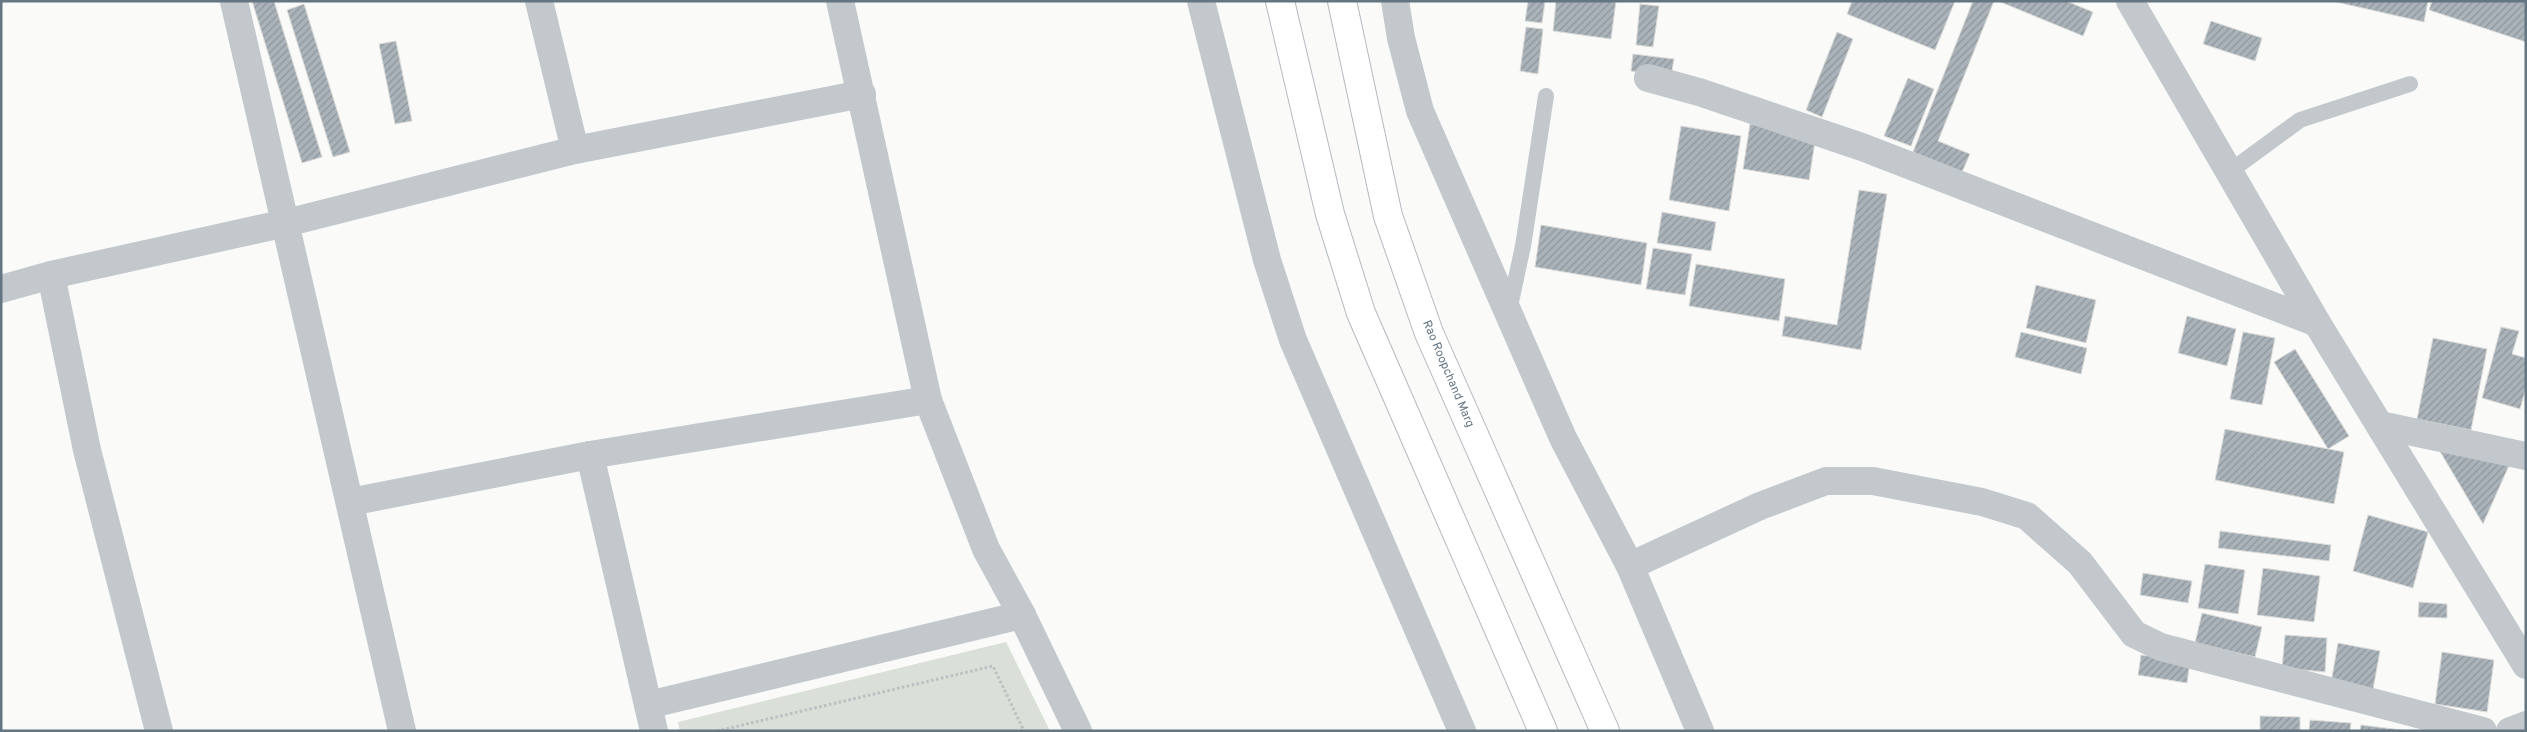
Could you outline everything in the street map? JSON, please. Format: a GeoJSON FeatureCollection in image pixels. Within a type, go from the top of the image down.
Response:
{"type":"FeatureCollection","features":[{"type":"Feature","properties":{"kind":"main road"},"geometry":{"type":"LineString","coordinates":[[1280,1],[1330,214],[1362,313],[1543,731]]}},
{"type":"Feature","properties":{"kind":"main road","name":"Rao Roopchand Marg"},"geometry":{"type":"LineString","coordinates":[[1342,1],[1388,216],[1423,315],[1605,731]]}},
{"type":"Feature","properties":{"kind":"street"},"geometry":{"type":"LineString","coordinates":[[234,1],[402,731]]}},
{"type":"Feature","properties":{"kind":"street"},"geometry":{"type":"LineString","coordinates":[[539,1],[575,150]]}},
{"type":"Feature","properties":{"kind":"street"},"geometry":{"type":"LineString","coordinates":[[840,1],[928,400],[986,549],[1022,615],[1078,731]]}},
{"type":"Feature","properties":{"kind":"street"},"geometry":{"type":"LineString","coordinates":[[1201,1],[1267,260],[1293,340],[1462,731]]}},
{"type":"Feature","properties":{"kind":"street"},"geometry":{"type":"LineString","coordinates":[[1395,1],[1401,38],[1420,111],[1563,438],[1630,566],[1700,731]]}},
{"type":"Feature","properties":{"kind":"street"},"geometry":{"type":"LineString","coordinates":[[2130,1],[2317,323],[2526,664]]}},
{"type":"Feature","properties":{"kind":"street"},"geometry":{"type":"LineString","coordinates":[[1648,78],[1699,92],[1862,147],[2317,323]]}},
{"type":"Feature","properties":{"kind":"street"},"geometry":{"type":"LineString","coordinates":[[1,289],[51,275],[286,223],[575,150],[862,94]]}},
{"type":"Feature","properties":{"kind":"street"},"geometry":{"type":"LineString","coordinates":[[51,275],[87,450],[159,731]]}},
{"type":"Feature","properties":{"kind":"street"},"geometry":{"type":"LineString","coordinates":[[350,502],[590,455],[928,400]]}},
{"type":"Feature","properties":{"kind":"street"},"geometry":{"type":"LineString","coordinates":[[2380,425],[2526,456]]}},
{"type":"Feature","properties":{"kind":"street"},"geometry":{"type":"LineString","coordinates":[[590,455],[651,718],[1022,615]]}},
{"type":"Feature","properties":{"kind":"street"},"geometry":{"type":"LineString","coordinates":[[1630,566],[1760,506],[1826,482],[1873,481],[1982,502],[2027,516],[2080,563],[2134,634],[2161,647],[2483,731]]}},
{"type":"Feature","properties":{"kind":"street"},"geometry":{"type":"LineString","coordinates":[[2510,731],[2526,725]]}},
{"type":"Feature","properties":{"kind":"lane"},"geometry":{"type":"LineString","coordinates":[[2230,172],[2300,120],[2410,84]]}},
{"type":"Feature","properties":{"kind":"lane"},"geometry":{"type":"LineString","coordinates":[[1509,312],[1523,246],[1546,96]]}},
{"type":"Feature","properties":{"kind":"path"},"geometry":{"type":"LineString","coordinates":[[717,731],[993,666],[1024,731]]}},
{"type":"Feature","properties":{"kind":"shaded area"},"geometry":{"type":"Polygon","coordinates":[[[1006,642],[1050,731],[680,731],[678,722],[1006,642]]]}},
{"type":"Feature","properties":{"kind":"building"},"geometry":{"type":"Polygon","coordinates":[[[252,1],[274,1],[322,157],[302,163],[252,1]]]}},
{"type":"Feature","properties":{"kind":"building"},"geometry":{"type":"Polygon","coordinates":[[[1528,1],[1545,1],[1542,23],[1525,21],[1528,1]]]}},
{"type":"Feature","properties":{"kind":"building"},"geometry":{"type":"Polygon","coordinates":[[[1556,1],[1616,1],[1611,39],[1553,31],[1556,1]]]}},
{"type":"Feature","properties":{"kind":"building"},"geometry":{"type":"Polygon","coordinates":[[[1852,1],[1955,1],[1935,50],[1847,14],[1852,1]]]}},
{"type":"Feature","properties":{"kind":"building"},"geometry":{"type":"Polygon","coordinates":[[[1973,1],[1994,1],[1938,141],[1970,154],[1962,172],[1913,152],[1973,1]]]}},
{"type":"Feature","properties":{"kind":"building"},"geometry":{"type":"Polygon","coordinates":[[[1998,1],[2066,1],[2093,12],[2083,36],[1998,1]]]}},
{"type":"Feature","properties":{"kind":"building"},"geometry":{"type":"Polygon","coordinates":[[[2332,1],[2428,1],[2424,22],[2332,1]]]}},
{"type":"Feature","properties":{"kind":"building"},"geometry":{"type":"Polygon","coordinates":[[[2432,1],[2526,1],[2526,42],[2429,10],[2432,1]]]}},
{"type":"Feature","properties":{"kind":"building"},"geometry":{"type":"Polygon","coordinates":[[[304,4],[350,152],[333,157],[287,10],[304,4]]]}},
{"type":"Feature","properties":{"kind":"building"},"geometry":{"type":"Polygon","coordinates":[[[1640,4],[1659,6],[1653,47],[1636,45],[1640,4]]]}},
{"type":"Feature","properties":{"kind":"building"},"geometry":{"type":"Polygon","coordinates":[[[2211,21],[2262,38],[2255,61],[2203,44],[2211,21]]]}},
{"type":"Feature","properties":{"kind":"building"},"geometry":{"type":"Polygon","coordinates":[[[1526,27],[1543,29],[1538,74],[1520,71],[1526,27]]]}},
{"type":"Feature","properties":{"kind":"building"},"geometry":{"type":"Polygon","coordinates":[[[1837,32],[1853,39],[1822,117],[1806,110],[1837,32]]]}},
{"type":"Feature","properties":{"kind":"building"},"geometry":{"type":"Polygon","coordinates":[[[396,41],[412,121],[395,124],[379,44],[396,41]]]}},
{"type":"Feature","properties":{"kind":"building"},"geometry":{"type":"Polygon","coordinates":[[[1633,54],[1674,59],[1671,76],[1631,71],[1633,54]]]}},
{"type":"Feature","properties":{"kind":"building"},"geometry":{"type":"Polygon","coordinates":[[[1908,78],[1934,89],[1911,146],[1884,136],[1908,78]]]}},
{"type":"Feature","properties":{"kind":"building"},"geometry":{"type":"Polygon","coordinates":[[[1750,124],[1816,135],[1809,180],[1743,169],[1750,124]]]}},
{"type":"Feature","properties":{"kind":"building"},"geometry":{"type":"Polygon","coordinates":[[[1681,126],[1741,136],[1729,211],[1669,200],[1681,126]]]}},
{"type":"Feature","properties":{"kind":"building"},"geometry":{"type":"Polygon","coordinates":[[[1859,190],[1887,194],[1861,350],[1782,336],[1785,316],[1837,325],[1859,190]]]}},
{"type":"Feature","properties":{"kind":"building"},"geometry":{"type":"Polygon","coordinates":[[[1662,212],[1716,222],[1711,251],[1657,243],[1662,212]]]}},
{"type":"Feature","properties":{"kind":"building"},"geometry":{"type":"Polygon","coordinates":[[[1541,225],[1647,243],[1641,285],[1535,267],[1541,225]]]}},
{"type":"Feature","properties":{"kind":"building"},"geometry":{"type":"Polygon","coordinates":[[[1653,248],[1692,254],[1685,295],[1646,289],[1653,248]]]}},
{"type":"Feature","properties":{"kind":"building"},"geometry":{"type":"Polygon","coordinates":[[[1696,264],[1785,279],[1779,321],[1689,306],[1696,264]]]}},
{"type":"Feature","properties":{"kind":"building"},"geometry":{"type":"Polygon","coordinates":[[[2036,285],[2096,300],[2086,343],[2026,328],[2036,285]]]}},
{"type":"Feature","properties":{"kind":"building"},"geometry":{"type":"Polygon","coordinates":[[[2187,316],[2236,329],[2227,366],[2178,353],[2187,316]]]}},
{"type":"Feature","properties":{"kind":"building"},"geometry":{"type":"Polygon","coordinates":[[[2501,327],[2519,331],[2512,354],[2526,358],[2526,388],[2520,409],[2482,398],[2501,327]]]}},
{"type":"Feature","properties":{"kind":"building"},"geometry":{"type":"Polygon","coordinates":[[[2021,332],[2087,348],[2081,374],[2015,357],[2021,332]]]}},
{"type":"Feature","properties":{"kind":"building"},"geometry":{"type":"Polygon","coordinates":[[[2243,332],[2275,338],[2262,405],[2230,399],[2243,332]]]}},
{"type":"Feature","properties":{"kind":"building"},"geometry":{"type":"Polygon","coordinates":[[[2433,338],[2487,349],[2471,430],[2417,419],[2433,338]]]}},
{"type":"Feature","properties":{"kind":"building"},"geometry":{"type":"Polygon","coordinates":[[[2295,349],[2349,436],[2328,449],[2274,362],[2295,349]]]}},
{"type":"Feature","properties":{"kind":"building"},"geometry":{"type":"Polygon","coordinates":[[[2225,429],[2344,452],[2334,504],[2215,480],[2225,429]]]}},
{"type":"Feature","properties":{"kind":"building"},"geometry":{"type":"Polygon","coordinates":[[[2438,448],[2511,461],[2483,524],[2438,448]]]}},
{"type":"Feature","properties":{"kind":"building"},"geometry":{"type":"Polygon","coordinates":[[[2368,515],[2428,532],[2413,588],[2353,571],[2368,515]]]}},
{"type":"Feature","properties":{"kind":"building"},"geometry":{"type":"Polygon","coordinates":[[[2220,531],[2331,545],[2329,561],[2218,548],[2220,531]]]}},
{"type":"Feature","properties":{"kind":"building"},"geometry":{"type":"Polygon","coordinates":[[[2205,564],[2245,570],[2238,614],[2198,608],[2205,564]]]}},
{"type":"Feature","properties":{"kind":"building"},"geometry":{"type":"Polygon","coordinates":[[[2263,568],[2320,576],[2314,622],[2257,615],[2263,568]]]}},
{"type":"Feature","properties":{"kind":"building"},"geometry":{"type":"Polygon","coordinates":[[[2143,573],[2192,581],[2188,603],[2140,595],[2143,573]]]}},
{"type":"Feature","properties":{"kind":"building"},"geometry":{"type":"Polygon","coordinates":[[[2419,602],[2447,604],[2447,618],[2418,617],[2419,602]]]}},
{"type":"Feature","properties":{"kind":"building"},"geometry":{"type":"Polygon","coordinates":[[[2202,613],[2262,627],[2255,657],[2195,643],[2202,613]]]}},
{"type":"Feature","properties":{"kind":"building"},"geometry":{"type":"Polygon","coordinates":[[[2285,635],[2327,638],[2325,672],[2282,668],[2285,635]]]}},
{"type":"Feature","properties":{"kind":"building"},"geometry":{"type":"Polygon","coordinates":[[[2338,643],[2380,651],[2372,695],[2330,688],[2338,643]]]}},
{"type":"Feature","properties":{"kind":"building"},"geometry":{"type":"Polygon","coordinates":[[[2442,652],[2494,660],[2487,712],[2435,704],[2442,652]]]}},
{"type":"Feature","properties":{"kind":"building"},"geometry":{"type":"Polygon","coordinates":[[[2141,655],[2190,661],[2187,683],[2138,675],[2141,655]]]}},
{"type":"Feature","properties":{"kind":"building"},"geometry":{"type":"Polygon","coordinates":[[[2260,716],[2300,717],[2300,731],[2260,731],[2260,716]]]}},
{"type":"Feature","properties":{"kind":"building"},"geometry":{"type":"Polygon","coordinates":[[[2310,720],[2351,723],[2350,731],[2309,731],[2310,720]]]}},
{"type":"Feature","properties":{"kind":"building"},"geometry":{"type":"Polygon","coordinates":[[[2361,725],[2410,731],[2360,731],[2361,725]]]}}]}
